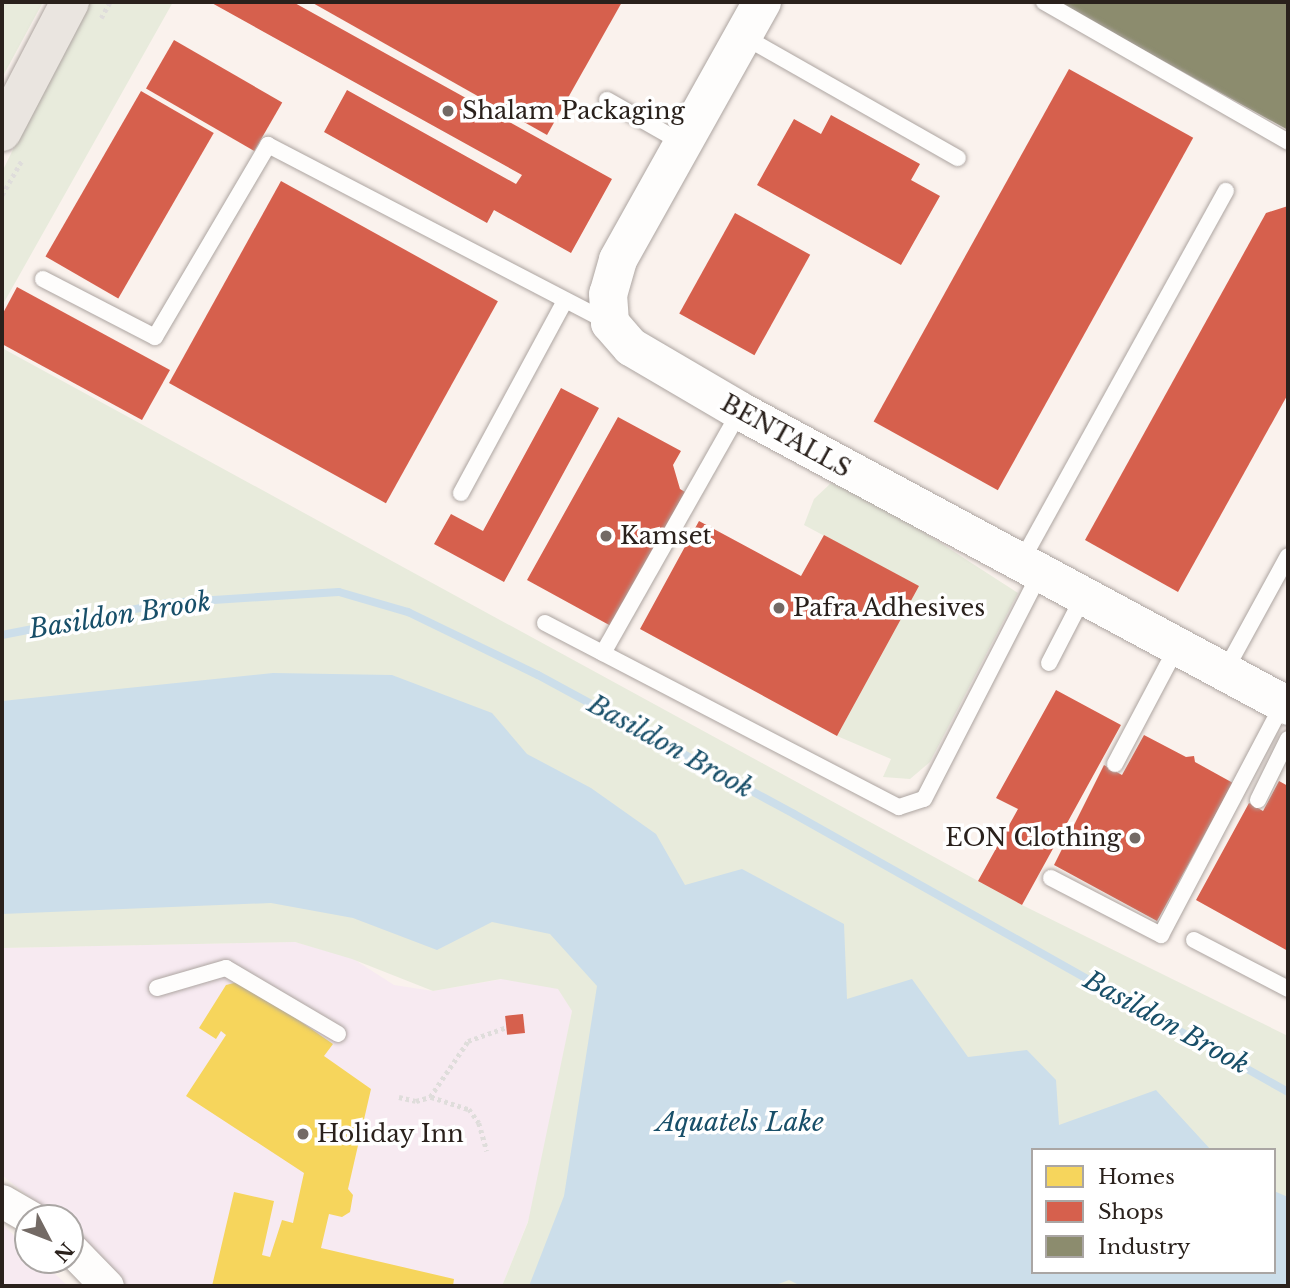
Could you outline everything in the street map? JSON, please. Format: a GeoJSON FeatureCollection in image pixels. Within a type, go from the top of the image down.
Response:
{"type":"FeatureCollection","features":[{"type":"Feature","properties":{"kind":"main road"},"geometry":{"type":"LineString","coordinates":[[2,132],[70,2]]}},
{"type":"Feature","properties":{"kind":"street"},"geometry":{"type":"LineString","coordinates":[[610,323],[608,294],[618,261],[762,2]]}},
{"type":"Feature","properties":{"kind":"street","name":"BENTALLS"},"geometry":{"type":"LineString","coordinates":[[610,323],[631,347],[740,411],[1029,569],[1226,671],[1287,716]]}},
{"type":"Feature","properties":{"kind":"street"},"geometry":{"type":"LineString","coordinates":[[84,1262],[107,1286]]}},
{"type":"Feature","properties":{"kind":"lane"},"geometry":{"type":"LineString","coordinates":[[1044,2],[1288,142]]}},
{"type":"Feature","properties":{"kind":"lane"},"geometry":{"type":"LineString","coordinates":[[743,36],[958,158]]}},
{"type":"Feature","properties":{"kind":"lane"},"geometry":{"type":"LineString","coordinates":[[607,100],[684,144]]}},
{"type":"Feature","properties":{"kind":"lane"},"geometry":{"type":"LineString","coordinates":[[43,279],[155,337],[268,145],[610,323]]}},
{"type":"Feature","properties":{"kind":"lane"},"geometry":{"type":"LineString","coordinates":[[545,623],[899,807],[924,799],[1029,569],[1226,191]]}},
{"type":"Feature","properties":{"kind":"lane"},"geometry":{"type":"LineString","coordinates":[[461,493],[565,301]]}},
{"type":"Feature","properties":{"kind":"lane"},"geometry":{"type":"LineString","coordinates":[[603,653],[740,411]]}},
{"type":"Feature","properties":{"kind":"lane"},"geometry":{"type":"LineString","coordinates":[[1226,671],[1288,556]]}},
{"type":"Feature","properties":{"kind":"lane"},"geometry":{"type":"LineString","coordinates":[[1049,663],[1083,597]]}},
{"type":"Feature","properties":{"kind":"lane"},"geometry":{"type":"LineString","coordinates":[[1115,764],[1177,647]]}},
{"type":"Feature","properties":{"kind":"lane"},"geometry":{"type":"LineString","coordinates":[[1258,800],[1287,716]]}},
{"type":"Feature","properties":{"kind":"lane"},"geometry":{"type":"LineString","coordinates":[[1051,878],[1161,935],[1287,716]]}},
{"type":"Feature","properties":{"kind":"lane"},"geometry":{"type":"LineString","coordinates":[[1194,940],[1288,989]]}},
{"type":"Feature","properties":{"kind":"lane"},"geometry":{"type":"LineString","coordinates":[[156,988],[226,968],[338,1034]]}},
{"type":"Feature","properties":{"kind":"path"},"geometry":{"type":"LineString","coordinates":[[430,1097],[468,1041],[507,1027]]}},
{"type":"Feature","properties":{"kind":"path"},"geometry":{"type":"LineString","coordinates":[[399,1097],[416,1101],[430,1097],[469,1109],[480,1123],[487,1151]]}},
{"type":"Feature","properties":{"kind":"shaded area"},"geometry":{"type":"Polygon","coordinates":[[[2,2],[43,2],[2,78],[2,2]]]}},
{"type":"Feature","properties":{"kind":"shaded area"},"geometry":{"type":"Polygon","coordinates":[[[85,2],[173,2],[2,306],[2,172],[85,2]]]}},
{"type":"Feature","properties":{"kind":"shaded area"},"geometry":{"type":"Polygon","coordinates":[[[2,348],[1022,905],[1288,1036],[1288,1286],[502,1286],[528,1222],[572,1011],[558,989],[501,979],[433,991],[352,959],[295,942],[2,948],[2,348]]]}},
{"type":"Feature","properties":{"kind":"shaded area"},"geometry":{"type":"Polygon","coordinates":[[[831,483],[877,502],[1018,593],[930,762],[910,779],[883,777],[891,759],[837,736],[918,586],[804,525],[814,499],[831,483]]]}},
{"type":"Feature","properties":{"kind":"shaded area"},"geometry":{"type":"Polygon","coordinates":[[[295,942],[352,958],[394,985],[433,991],[531,974],[559,989],[572,1011],[534,1206],[502,1286],[126,1286],[84,1246],[84,1204],[38,1204],[2,1175],[2,948],[295,942]]]}},
{"type":"Feature","properties":{"kind":"shaded area"},"geometry":{"type":"Polygon","coordinates":[[[2,1224],[14,1236],[14,1274],[55,1274],[68,1286],[2,1286],[2,1224]]]}},
{"type":"Feature","properties":{"kind":"water","name":"Aquatels Lake"},"geometry":{"type":"Polygon","coordinates":[[[273,673],[392,675],[492,713],[527,754],[591,788],[656,834],[685,885],[742,869],[844,924],[847,999],[912,979],[968,1057],[1027,1050],[1056,1080],[1059,1125],[1156,1090],[1209,1148],[1031,1148],[1031,1274],[1276,1274],[1276,1192],[1288,1197],[1288,1286],[801,1286],[789,1280],[773,1286],[529,1286],[564,1196],[597,986],[550,934],[492,922],[437,950],[353,918],[271,903],[2,914],[2,701],[273,673]]]}},
{"type":"Feature","properties":{"kind":"building: Homes","name":"Holiday Inn"},"geometry":{"type":"Polygon","coordinates":[[[242,981],[333,1044],[324,1056],[371,1089],[348,1189],[353,1195],[350,1212],[342,1217],[329,1214],[321,1248],[454,1279],[453,1286],[212,1286],[234,1192],[274,1201],[262,1255],[270,1257],[282,1220],[293,1223],[304,1173],[186,1096],[226,1035],[221,1031],[216,1039],[199,1028],[226,985],[242,981]]]}},
{"type":"Feature","properties":{"kind":"building: Shops","name":"Shalam Packaging"},"geometry":{"type":"Polygon","coordinates":[[[210,2],[293,2],[612,179],[571,253],[494,210],[487,223],[324,132],[347,90],[516,184],[522,175],[210,2]]]}},
{"type":"Feature","properties":{"kind":"building: Shops","name":"Shalam Packaging"},"geometry":{"type":"Polygon","coordinates":[[[311,2],[622,2],[547,135],[311,2]]]}},
{"type":"Feature","properties":{"kind":"building: Shops"},"geometry":{"type":"Polygon","coordinates":[[[174,40],[282,102],[254,151],[146,88],[174,40]]]}},
{"type":"Feature","properties":{"kind":"building: Shops"},"geometry":{"type":"Polygon","coordinates":[[[1069,69],[1193,138],[998,490],[874,421],[1069,69]]]}},
{"type":"Feature","properties":{"kind":"building: Shops"},"geometry":{"type":"Polygon","coordinates":[[[141,91],[214,133],[118,298],[46,256],[141,91]]]}},
{"type":"Feature","properties":{"kind":"building: Shops"},"geometry":{"type":"Polygon","coordinates":[[[831,115],[920,164],[911,180],[940,196],[901,265],[757,185],[794,119],[821,134],[831,115]]]}},
{"type":"Feature","properties":{"kind":"building: Shops"},"geometry":{"type":"Polygon","coordinates":[[[281,181],[498,301],[386,503],[169,383],[281,181]]]}},
{"type":"Feature","properties":{"kind":"building: Shops"},"geometry":{"type":"Polygon","coordinates":[[[1288,206],[1288,394],[1178,592],[1085,540],[1266,213],[1288,206]]]}},
{"type":"Feature","properties":{"kind":"building: Shops"},"geometry":{"type":"Polygon","coordinates":[[[735,213],[810,255],[754,355],[679,314],[735,213]]]}},
{"type":"Feature","properties":{"kind":"building: Shops"},"geometry":{"type":"Polygon","coordinates":[[[17,287],[170,370],[142,420],[2,344],[2,315],[17,287]]]}},
{"type":"Feature","properties":{"kind":"building: Shops"},"geometry":{"type":"Polygon","coordinates":[[[561,388],[599,408],[504,582],[434,544],[451,514],[483,531],[561,388]]]}},
{"type":"Feature","properties":{"kind":"building: Shops","name":"Kamset"},"geometry":{"type":"Polygon","coordinates":[[[618,417],[681,451],[673,465],[680,489],[685,492],[611,626],[527,580],[618,417]]]}},
{"type":"Feature","properties":{"kind":"building: Shops","name":"Pafra Adhesives"},"geometry":{"type":"Polygon","coordinates":[[[699,521],[801,576],[824,535],[919,586],[837,736],[640,629],[699,521]]]}},
{"type":"Feature","properties":{"kind":"building: Shops"},"geometry":{"type":"Polygon","coordinates":[[[1056,690],[1121,725],[1022,905],[978,881],[1018,809],[996,798],[1056,690]]]}},
{"type":"Feature","properties":{"kind":"building: Shops","name":"EON Clothing"},"geometry":{"type":"Polygon","coordinates":[[[1144,735],[1186,757],[1194,756],[1195,762],[1233,783],[1157,921],[1054,865],[1104,765],[1122,775],[1144,735]]]}},
{"type":"Feature","properties":{"kind":"building: Shops"},"geometry":{"type":"Polygon","coordinates":[[[1279,781],[1288,786],[1288,951],[1196,900],[1249,803],[1263,811],[1279,781]]]}},
{"type":"Feature","properties":{"kind":"building: Shops"},"geometry":{"type":"Polygon","coordinates":[[[523,1014],[525,1033],[507,1035],[505,1016],[523,1014]]]}},
{"type":"Feature","properties":{"kind":"building: Industry"},"geometry":{"type":"Polygon","coordinates":[[[1057,2],[1288,2],[1288,130],[1057,2]]]}},
{"type":"Feature","properties":{"kind":"waterway","name":"Basildon Brook"},"geometry":{"type":"LineString","coordinates":[[2,635],[167,603],[339,592],[408,612],[538,675],[794,814],[1288,1092]]}},
{"type":"Feature","properties":{"kind":"place","name":"Shalam Packaging"},"geometry":{"type":"Point","coordinates":[448,111]}},
{"type":"Feature","properties":{"kind":"place","name":"Kamset"},"geometry":{"type":"Point","coordinates":[606,536]}},
{"type":"Feature","properties":{"kind":"place","name":"Pafra Adhesives"},"geometry":{"type":"Point","coordinates":[779,608]}},
{"type":"Feature","properties":{"kind":"place","name":"EON Clothing"},"geometry":{"type":"Point","coordinates":[1135,838]}},
{"type":"Feature","properties":{"kind":"place","name":"Holiday Inn"},"geometry":{"type":"Point","coordinates":[303,1134]}}]}
